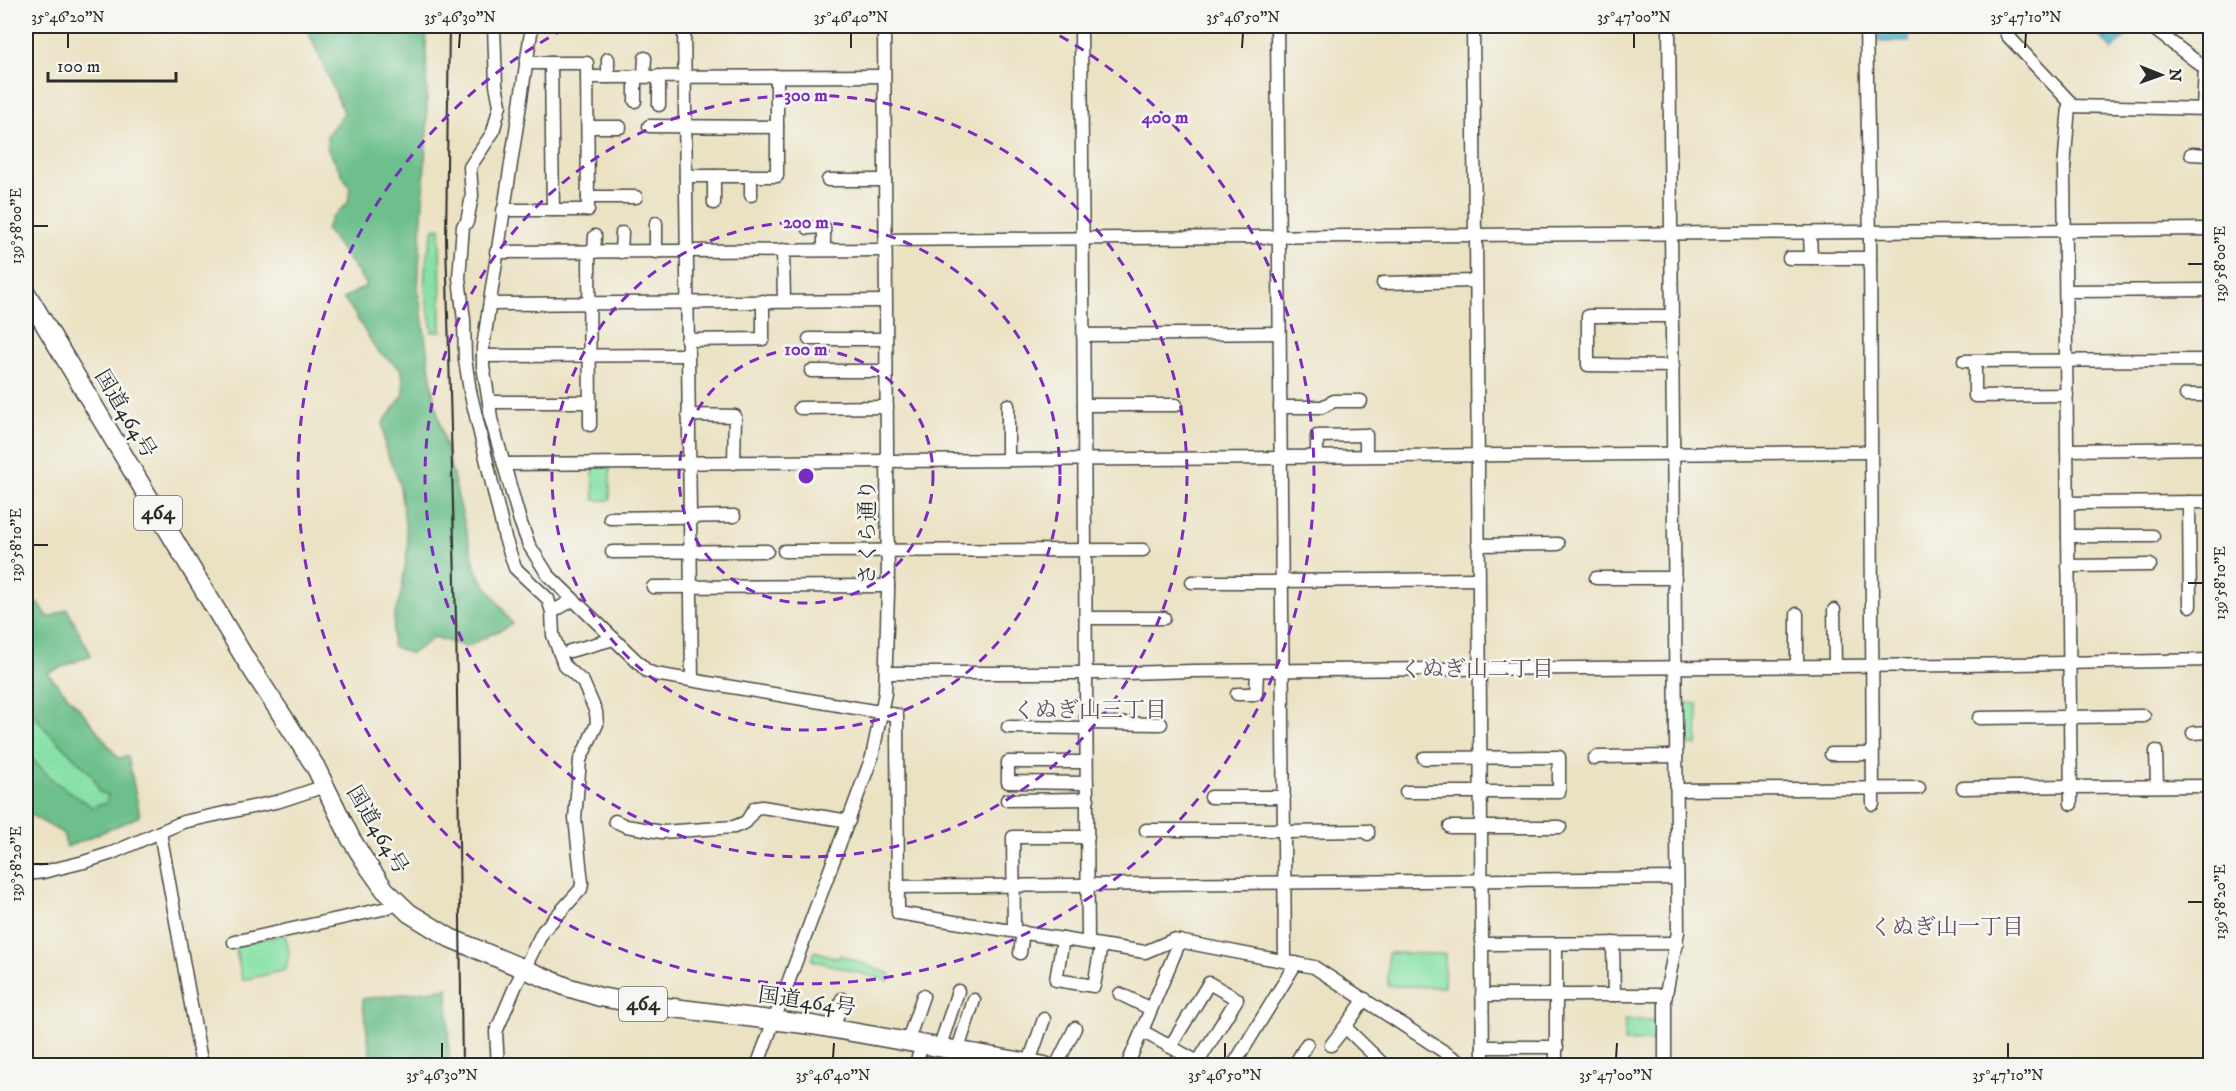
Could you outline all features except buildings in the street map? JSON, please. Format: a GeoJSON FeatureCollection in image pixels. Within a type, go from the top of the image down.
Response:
{"type":"FeatureCollection","features":[{"type":"Feature","properties":{"kind":"highway","name":"国道464号"},"geometry":{"type":"LineString","coordinates":[[26,293],[246,660],[293,731],[325,786],[362,858],[385,890],[424,924],[450,938],[524,970],[567,987],[614,1000],[834,1028],[958,1049],[978,1059],[1034,1064]]}},
{"type":"Feature","properties":{"kind":"street"},"geometry":{"type":"LineString","coordinates":[[494,26],[496,85],[500,105],[493,132],[470,167],[472,196],[467,222],[463,226],[459,253],[465,359],[470,391],[505,538],[515,568],[548,599],[552,612],[553,634],[564,665],[583,682],[596,712],[597,724],[580,760],[575,818],[581,889],[543,932],[511,996],[496,1032],[498,1065]]}},
{"type":"Feature","properties":{"kind":"street"},"geometry":{"type":"LineString","coordinates":[[532,26],[496,252],[483,356],[491,419],[520,521],[529,545],[548,575],[647,671],[897,715],[898,913],[1145,952],[1173,940],[1314,967],[1465,1065]]}},
{"type":"Feature","properties":{"kind":"street"},"geometry":{"type":"LineString","coordinates":[[684,26],[692,680]]}},
{"type":"Feature","properties":{"kind":"street","name":"さくら通り"},"geometry":{"type":"LineString","coordinates":[[757,1065],[873,757],[887,673],[884,26]]}},
{"type":"Feature","properties":{"kind":"street"},"geometry":{"type":"LineString","coordinates":[[1081,26],[1088,942]]}},
{"type":"Feature","properties":{"kind":"street"},"geometry":{"type":"LineString","coordinates":[[1233,1065],[1291,962],[1285,884],[1284,831],[1277,26]]}},
{"type":"Feature","properties":{"kind":"street"},"geometry":{"type":"LineString","coordinates":[[1473,26],[1483,1065]]}},
{"type":"Feature","properties":{"kind":"street"},"geometry":{"type":"LineString","coordinates":[[1665,1065],[1666,995],[1677,943],[1669,26]]}},
{"type":"Feature","properties":{"kind":"street"},"geometry":{"type":"LineString","coordinates":[[1866,26],[1870,258],[1873,804]]}},
{"type":"Feature","properties":{"kind":"street"},"geometry":{"type":"LineString","coordinates":[[2007,26],[2007,35],[2069,101],[2064,168],[2071,804]]}},
{"type":"Feature","properties":{"kind":"street"},"geometry":{"type":"LineString","coordinates":[[2069,106],[2207,109],[2208,71],[2150,26]]}},
{"type":"Feature","properties":{"kind":"street"},"geometry":{"type":"LineString","coordinates":[[608,58],[608,77]]}},
{"type":"Feature","properties":{"kind":"street"},"geometry":{"type":"LineString","coordinates":[[635,101],[645,58]]}},
{"type":"Feature","properties":{"kind":"street"},"geometry":{"type":"LineString","coordinates":[[503,210],[588,210],[587,63],[526,63]]}},
{"type":"Feature","properties":{"kind":"street"},"geometry":{"type":"LineString","coordinates":[[551,63],[553,210]]}},
{"type":"Feature","properties":{"kind":"street"},"geometry":{"type":"LineString","coordinates":[[587,76],[884,76]]}},
{"type":"Feature","properties":{"kind":"street"},"geometry":{"type":"LineString","coordinates":[[659,76],[659,105]]}},
{"type":"Feature","properties":{"kind":"street"},"geometry":{"type":"LineString","coordinates":[[686,177],[777,176],[777,76]]}},
{"type":"Feature","properties":{"kind":"street"},"geometry":{"type":"LineString","coordinates":[[649,126],[777,126]]}},
{"type":"Feature","properties":{"kind":"street"},"geometry":{"type":"LineString","coordinates":[[588,127],[620,127]]}},
{"type":"Feature","properties":{"kind":"street"},"geometry":{"type":"LineString","coordinates":[[2191,154],[2211,155]]}},
{"type":"Feature","properties":{"kind":"street"},"geometry":{"type":"LineString","coordinates":[[714,176],[714,203]]}},
{"type":"Feature","properties":{"kind":"street"},"geometry":{"type":"LineString","coordinates":[[751,176],[751,195]]}},
{"type":"Feature","properties":{"kind":"street"},"geometry":{"type":"LineString","coordinates":[[828,180],[885,180]]}},
{"type":"Feature","properties":{"kind":"street"},"geometry":{"type":"LineString","coordinates":[[588,196],[636,197]]}},
{"type":"Feature","properties":{"kind":"street"},"geometry":{"type":"LineString","coordinates":[[656,223],[656,252]]}},
{"type":"Feature","properties":{"kind":"street"},"geometry":{"type":"LineString","coordinates":[[808,228],[824,228],[824,250]]}},
{"type":"Feature","properties":{"kind":"street"},"geometry":{"type":"LineString","coordinates":[[496,252],[824,250],[885,245],[1082,239],[2211,229]]}},
{"type":"Feature","properties":{"kind":"street"},"geometry":{"type":"LineString","coordinates":[[621,252],[622,233]]}},
{"type":"Feature","properties":{"kind":"street"},"geometry":{"type":"LineString","coordinates":[[1810,233],[1811,258]]}},
{"type":"Feature","properties":{"kind":"street"},"geometry":{"type":"LineString","coordinates":[[590,424],[590,304],[592,252],[595,236]]}},
{"type":"Feature","properties":{"kind":"street"},"geometry":{"type":"LineString","coordinates":[[783,250],[784,301]]}},
{"type":"Feature","properties":{"kind":"street"},"geometry":{"type":"LineString","coordinates":[[1790,258],[1870,258]]}},
{"type":"Feature","properties":{"kind":"street"},"geometry":{"type":"LineString","coordinates":[[1383,283],[1476,281]]}},
{"type":"Feature","properties":{"kind":"street"},"geometry":{"type":"LineString","coordinates":[[2066,291],[2211,290]]}},
{"type":"Feature","properties":{"kind":"street"},"geometry":{"type":"LineString","coordinates":[[687,340],[763,339],[763,301]]}},
{"type":"Feature","properties":{"kind":"street"},"geometry":{"type":"LineString","coordinates":[[490,304],[885,301]]}},
{"type":"Feature","properties":{"kind":"street"},"geometry":{"type":"LineString","coordinates":[[1672,316],[1588,316],[1588,365],[1672,366]]}},
{"type":"Feature","properties":{"kind":"street"},"geometry":{"type":"LineString","coordinates":[[1083,335],[1279,333]]}},
{"type":"Feature","properties":{"kind":"street"},"geometry":{"type":"LineString","coordinates":[[809,339],[885,339]]}},
{"type":"Feature","properties":{"kind":"street"},"geometry":{"type":"LineString","coordinates":[[483,356],[687,355]]}},
{"type":"Feature","properties":{"kind":"street"},"geometry":{"type":"LineString","coordinates":[[2067,395],[1975,396],[1970,361],[2211,360]]}},
{"type":"Feature","properties":{"kind":"street"},"geometry":{"type":"LineString","coordinates":[[811,371],[886,371]]}},
{"type":"Feature","properties":{"kind":"street"},"geometry":{"type":"LineString","coordinates":[[2186,395],[2211,395]]}},
{"type":"Feature","properties":{"kind":"street"},"geometry":{"type":"LineString","coordinates":[[1280,407],[1322,407],[1334,401],[1361,401]]}},
{"type":"Feature","properties":{"kind":"street"},"geometry":{"type":"LineString","coordinates":[[489,402],[590,402]]}},
{"type":"Feature","properties":{"kind":"street"},"geometry":{"type":"LineString","coordinates":[[1008,405],[1008,460]]}},
{"type":"Feature","properties":{"kind":"street"},"geometry":{"type":"LineString","coordinates":[[1084,405],[1176,405]]}},
{"type":"Feature","properties":{"kind":"street"},"geometry":{"type":"LineString","coordinates":[[800,408],[887,407]]}},
{"type":"Feature","properties":{"kind":"street"},"geometry":{"type":"LineString","coordinates":[[688,415],[735,416],[734,463]]}},
{"type":"Feature","properties":{"kind":"street"},"geometry":{"type":"LineString","coordinates":[[1317,456],[1317,436],[1366,435],[1366,455]]}},
{"type":"Feature","properties":{"kind":"street"},"geometry":{"type":"LineString","coordinates":[[2067,450],[2211,448]]}},
{"type":"Feature","properties":{"kind":"street"},"geometry":{"type":"LineString","coordinates":[[505,464],[1870,452]]}},
{"type":"Feature","properties":{"kind":"street"},"geometry":{"type":"LineString","coordinates":[[2189,502],[2190,606]]}},
{"type":"Feature","properties":{"kind":"street"},"geometry":{"type":"LineString","coordinates":[[2067,503],[2211,502]]}},
{"type":"Feature","properties":{"kind":"street"},"geometry":{"type":"LineString","coordinates":[[610,518],[734,516]]}},
{"type":"Feature","properties":{"kind":"street"},"geometry":{"type":"LineString","coordinates":[[2068,536],[2153,536]]}},
{"type":"Feature","properties":{"kind":"street"},"geometry":{"type":"LineString","coordinates":[[1478,545],[1558,544]]}},
{"type":"Feature","properties":{"kind":"street"},"geometry":{"type":"LineString","coordinates":[[784,550],[1143,550]]}},
{"type":"Feature","properties":{"kind":"street"},"geometry":{"type":"LineString","coordinates":[[612,552],[767,551]]}},
{"type":"Feature","properties":{"kind":"street"},"geometry":{"type":"LineString","coordinates":[[2068,566],[2150,565]]}},
{"type":"Feature","properties":{"kind":"street"},"geometry":{"type":"LineString","coordinates":[[1596,579],[1675,578]]}},
{"type":"Feature","properties":{"kind":"street"},"geometry":{"type":"LineString","coordinates":[[1192,582],[1478,579]]}},
{"type":"Feature","properties":{"kind":"street"},"geometry":{"type":"LineString","coordinates":[[653,586],[888,586]]}},
{"type":"Feature","properties":{"kind":"street"},"geometry":{"type":"LineString","coordinates":[[552,612],[573,600]]}},
{"type":"Feature","properties":{"kind":"street"},"geometry":{"type":"LineString","coordinates":[[1834,610],[1835,665]]}},
{"type":"Feature","properties":{"kind":"street"},"geometry":{"type":"LineString","coordinates":[[1797,614],[1797,665]]}},
{"type":"Feature","properties":{"kind":"street"},"geometry":{"type":"LineString","coordinates":[[1086,618],[1164,618]]}},
{"type":"Feature","properties":{"kind":"street"},"geometry":{"type":"LineString","coordinates":[[570,651],[614,639]]}},
{"type":"Feature","properties":{"kind":"street"},"geometry":{"type":"LineString","coordinates":[[887,673],[1087,673],[2211,660]]}},
{"type":"Feature","properties":{"kind":"street"},"geometry":{"type":"LineString","coordinates":[[1237,694],[1256,694],[1257,671]]}},
{"type":"Feature","properties":{"kind":"street"},"geometry":{"type":"LineString","coordinates":[[1979,718],[2144,716]]}},
{"type":"Feature","properties":{"kind":"street"},"geometry":{"type":"LineString","coordinates":[[1008,727],[1161,724]]}},
{"type":"Feature","properties":{"kind":"street"},"geometry":{"type":"LineString","coordinates":[[2193,733],[2211,732]]}},
{"type":"Feature","properties":{"kind":"street"},"geometry":{"type":"LineString","coordinates":[[2156,751],[2157,786]]}},
{"type":"Feature","properties":{"kind":"street"},"geometry":{"type":"LineString","coordinates":[[1831,754],[1872,754]]}},
{"type":"Feature","properties":{"kind":"street"},"geometry":{"type":"LineString","coordinates":[[1594,759],[1597,757],[1676,756]]}},
{"type":"Feature","properties":{"kind":"street"},"geometry":{"type":"LineString","coordinates":[[1406,792],[1559,792],[1559,757],[1424,758]]}},
{"type":"Feature","properties":{"kind":"street"},"geometry":{"type":"LineString","coordinates":[[1086,762],[1008,762],[1008,782],[1087,783]]}},
{"type":"Feature","properties":{"kind":"street"},"geometry":{"type":"LineString","coordinates":[[1770,789],[1771,775]]}},
{"type":"Feature","properties":{"kind":"street"},"geometry":{"type":"LineString","coordinates":[[26,874],[84,862],[112,853],[183,822],[280,801],[325,786]]}},
{"type":"Feature","properties":{"kind":"street"},"geometry":{"type":"LineString","coordinates":[[1963,788],[2211,786]]}},
{"type":"Feature","properties":{"kind":"street"},"geometry":{"type":"LineString","coordinates":[[1677,790],[1919,788]]}},
{"type":"Feature","properties":{"kind":"street"},"geometry":{"type":"LineString","coordinates":[[1211,797],[1284,797]]}},
{"type":"Feature","properties":{"kind":"street"},"geometry":{"type":"LineString","coordinates":[[1007,800],[1088,799]]}},
{"type":"Feature","properties":{"kind":"street"},"geometry":{"type":"LineString","coordinates":[[615,821],[626,826],[662,832],[734,827],[746,822],[755,808],[762,807],[849,821]]}},
{"type":"Feature","properties":{"kind":"street"},"geometry":{"type":"LineString","coordinates":[[1450,827],[1560,827]]}},
{"type":"Feature","properties":{"kind":"street"},"geometry":{"type":"LineString","coordinates":[[1146,830],[1368,831],[1368,834]]}},
{"type":"Feature","properties":{"kind":"street"},"geometry":{"type":"LineString","coordinates":[[160,832],[202,1065]]}},
{"type":"Feature","properties":{"kind":"street"},"geometry":{"type":"LineString","coordinates":[[1020,953],[1014,886],[1013,837],[1088,837]]}},
{"type":"Feature","properties":{"kind":"street"},"geometry":{"type":"LineString","coordinates":[[898,887],[1677,878]]}},
{"type":"Feature","properties":{"kind":"street"},"geometry":{"type":"LineString","coordinates":[[234,942],[387,908],[398,903]]}},
{"type":"Feature","properties":{"kind":"street"},"geometry":{"type":"LineString","coordinates":[[1063,939],[1056,980],[1094,986],[1101,946]]}},
{"type":"Feature","properties":{"kind":"street"},"geometry":{"type":"LineString","coordinates":[[1127,1065],[1180,941]]}},
{"type":"Feature","properties":{"kind":"street"},"geometry":{"type":"LineString","coordinates":[[1613,943],[1614,995]]}},
{"type":"Feature","properties":{"kind":"street"},"geometry":{"type":"LineString","coordinates":[[1482,944],[1677,943]]}},
{"type":"Feature","properties":{"kind":"street"},"geometry":{"type":"LineString","coordinates":[[1556,944],[1556,1064]]}},
{"type":"Feature","properties":{"kind":"street"},"geometry":{"type":"LineString","coordinates":[[1142,1031],[1170,1047],[1198,1062],[1237,999],[1209,983],[1170,1047]]}},
{"type":"Feature","properties":{"kind":"street"},"geometry":{"type":"LineString","coordinates":[[915,1065],[924,1043],[958,991]]}},
{"type":"Feature","properties":{"kind":"street"},"geometry":{"type":"LineString","coordinates":[[1120,993],[1151,1009]]}},
{"type":"Feature","properties":{"kind":"street"},"geometry":{"type":"LineString","coordinates":[[1482,995],[1666,995]]}},
{"type":"Feature","properties":{"kind":"street"},"geometry":{"type":"LineString","coordinates":[[834,1028],[842,999]]}},
{"type":"Feature","properties":{"kind":"street"},"geometry":{"type":"LineString","coordinates":[[958,1049],[974,999]]}},
{"type":"Feature","properties":{"kind":"street"},"geometry":{"type":"LineString","coordinates":[[1331,1045],[1365,999]]}},
{"type":"Feature","properties":{"kind":"street"},"geometry":{"type":"LineString","coordinates":[[918,1000],[924,1043]]}},
{"type":"Feature","properties":{"kind":"street"},"geometry":{"type":"LineString","coordinates":[[1034,1064],[1044,1019]]}},
{"type":"Feature","properties":{"kind":"street"},"geometry":{"type":"LineString","coordinates":[[1345,1027],[1385,1065]]}},
{"type":"Feature","properties":{"kind":"street"},"geometry":{"type":"LineString","coordinates":[[1056,1065],[1075,1028]]}},
{"type":"Feature","properties":{"kind":"street"},"geometry":{"type":"LineString","coordinates":[[1294,1065],[1307,1044]]}},
{"type":"Feature","properties":{"kind":"street"},"geometry":{"type":"LineString","coordinates":[[1483,1047],[1557,1047]]}},
{"type":"Feature","properties":{"kind":"green space"},"geometry":{"type":"Polygon","coordinates":[[[306,26],[426,26],[427,127],[418,287],[434,398],[476,571],[513,624],[466,647],[435,637],[411,654],[392,646],[394,618],[401,594],[408,545],[399,481],[385,449],[383,423],[404,394],[402,370],[377,351],[343,299],[367,285],[326,229],[333,216],[348,203],[350,188],[327,148],[327,135],[344,113],[306,26]]]}},
{"type":"Feature","properties":{"kind":"green space"},"geometry":{"type":"Polygon","coordinates":[[[440,228],[441,331],[432,332],[425,274],[434,229],[440,228]]]}},
{"type":"Feature","properties":{"kind":"green space"},"geometry":{"type":"Polygon","coordinates":[[[593,466],[610,466],[610,500],[594,500],[593,466]]]}},
{"type":"Feature","properties":{"kind":"green space"},"geometry":{"type":"Polygon","coordinates":[[[26,604],[39,604],[49,618],[67,609],[91,655],[47,673],[84,714],[118,758],[128,757],[140,816],[67,847],[63,833],[26,812],[26,604]]]}},
{"type":"Feature","properties":{"kind":"green space"},"geometry":{"type":"Polygon","coordinates":[[[26,604],[39,604],[49,618],[67,609],[91,655],[47,673],[84,714],[118,758],[128,757],[140,816],[67,847],[63,833],[31,815],[26,816],[26,753],[55,782],[94,808],[98,804],[106,804],[108,794],[100,793],[92,775],[44,728],[26,705],[26,604]]]}},
{"type":"Feature","properties":{"kind":"green space"},"geometry":{"type":"Polygon","coordinates":[[[1685,703],[1698,704],[1697,745],[1686,745],[1685,703]]]}},
{"type":"Feature","properties":{"kind":"green space"},"geometry":{"type":"Polygon","coordinates":[[[285,934],[289,952],[286,970],[242,980],[235,945],[285,934]]]}},
{"type":"Feature","properties":{"kind":"green space"},"geometry":{"type":"Polygon","coordinates":[[[815,951],[838,959],[840,955],[891,974],[889,981],[812,960],[815,951]]]}},
{"type":"Feature","properties":{"kind":"green space"},"geometry":{"type":"Polygon","coordinates":[[[1388,953],[1445,954],[1444,987],[1388,986],[1388,953]]]}},
{"type":"Feature","properties":{"kind":"green space"},"geometry":{"type":"Polygon","coordinates":[[[448,988],[449,1065],[372,1065],[362,999],[448,988]]]}},
{"type":"Feature","properties":{"kind":"green space"},"geometry":{"type":"Polygon","coordinates":[[[1625,1020],[1659,1020],[1659,1041],[1624,1042],[1625,1020]]]}},
{"type":"Feature","properties":{"kind":"water"},"geometry":{"type":"Polygon","coordinates":[[[1878,26],[1909,26],[1909,42],[1878,42],[1878,26]]]}},
{"type":"Feature","properties":{"kind":"water"},"geometry":{"type":"Polygon","coordinates":[[[2091,26],[2134,26],[2135,27],[2112,50],[2091,26]]]}},
{"type":"Feature","properties":{"kind":"railway"},"geometry":{"type":"LineString","coordinates":[[449,26],[446,239],[456,620],[462,1066]]}},
{"type":"Feature","properties":{"kind":"district","name":"くぬぎ山二丁目"},"geometry":{"type":"Point","coordinates":[1477,669]}},
{"type":"Feature","properties":{"kind":"district","name":"くぬぎ山三丁目"},"geometry":{"type":"Point","coordinates":[1090,710]}},
{"type":"Feature","properties":{"kind":"district","name":"くぬぎ山一丁目"},"geometry":{"type":"Point","coordinates":[1947,927]}}]}
